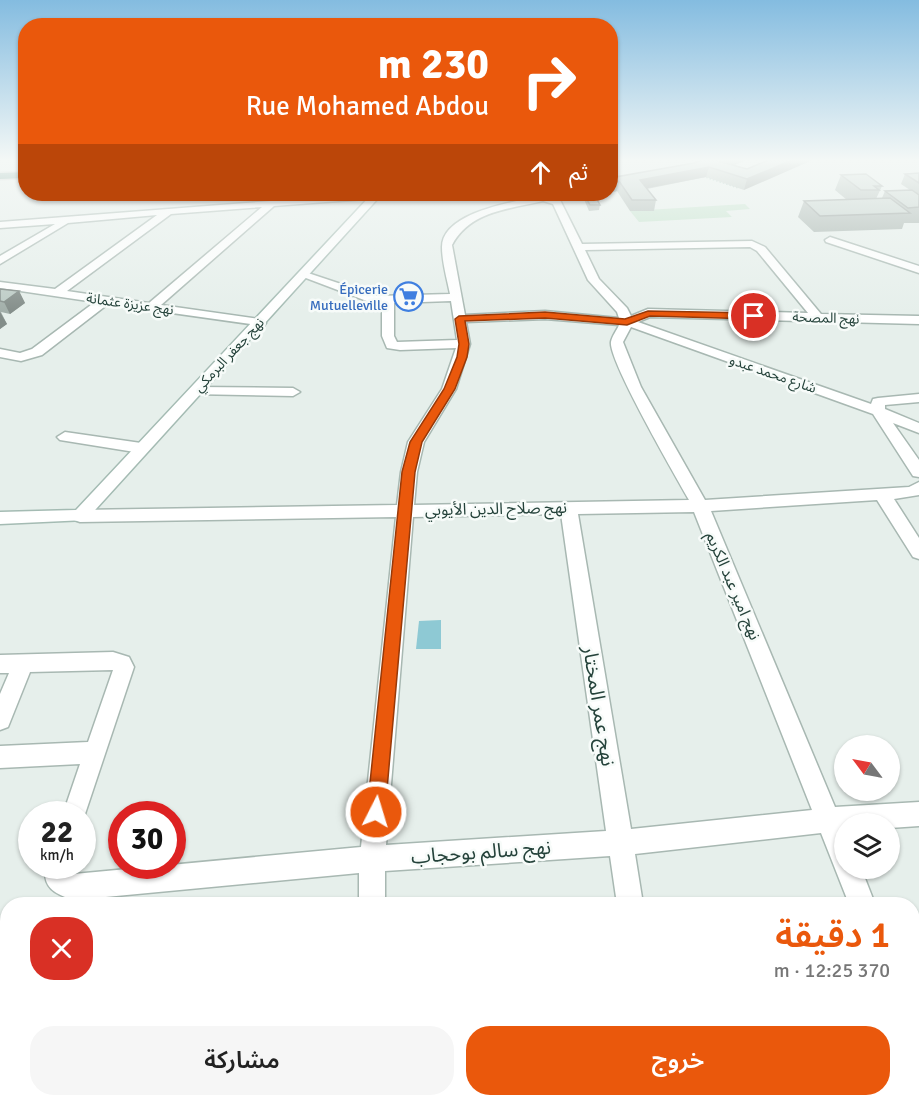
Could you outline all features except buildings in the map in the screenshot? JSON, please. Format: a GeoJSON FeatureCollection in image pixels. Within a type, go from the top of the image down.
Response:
{"type":"FeatureCollection","features":[{"type":"Feature","properties":{"kind":"street"},"geometry":{"type":"LineString","coordinates":[[0,225],[189,211]]}},
{"type":"Feature","properties":{"kind":"street"},"geometry":{"type":"LineString","coordinates":[[152,307],[263,211]]}},
{"type":"Feature","properties":{"kind":"street","name":"نهج جعفر البرمكي"},"geometry":{"type":"LineString","coordinates":[[80,516],[361,211]]}},
{"type":"Feature","properties":{"kind":"street"},"geometry":{"type":"LineString","coordinates":[[372,897],[372,859],[408,472],[416,442],[449,389],[462,357],[464,344],[447,245],[450,236],[458,227],[472,218],[492,211]]}},
{"type":"Feature","properties":{"kind":"street"},"geometry":{"type":"LineString","coordinates":[[459,319],[545,315],[627,322],[623,311],[594,280],[580,247],[554,211]]}},
{"type":"Feature","properties":{"kind":"street"},"geometry":{"type":"LineString","coordinates":[[56,294],[168,212]]}},
{"type":"Feature","properties":{"kind":"street"},"geometry":{"type":"LineString","coordinates":[[0,261],[68,220]]}},
{"type":"Feature","properties":{"kind":"street"},"geometry":{"type":"LineString","coordinates":[[830,240],[919,270]]}},
{"type":"Feature","properties":{"kind":"street"},"geometry":{"type":"LineString","coordinates":[[580,247],[735,242],[752,244],[761,249],[818,318]]}},
{"type":"Feature","properties":{"kind":"street"},"geometry":{"type":"LineString","coordinates":[[919,257],[904,258],[902,261],[919,283]]}},
{"type":"Feature","properties":{"kind":"street"},"geometry":{"type":"LineString","coordinates":[[304,275],[370,298],[388,300],[455,297]]}},
{"type":"Feature","properties":{"kind":"street","name":"نهج عزيزة عثمانة"},"geometry":{"type":"LineString","coordinates":[[0,285],[260,323]]}},
{"type":"Feature","properties":{"kind":"street"},"geometry":{"type":"LineString","coordinates":[[388,300],[388,336],[392,345],[464,344]]}},
{"type":"Feature","properties":{"kind":"street"},"geometry":{"type":"LineString","coordinates":[[0,353],[21,357],[37,352],[105,301]]}},
{"type":"Feature","properties":{"kind":"street","name":"نهج المصحة"},"geometry":{"type":"LineString","coordinates":[[627,322],[648,313],[919,320]]}},
{"type":"Feature","properties":{"kind":"street","name":"شارع محمد عبدو"},"geometry":{"type":"LineString","coordinates":[[627,322],[878,411],[919,429]]}},
{"type":"Feature","properties":{"kind":"street","name":"نهج امير عبد الكريم"},"geometry":{"type":"LineString","coordinates":[[627,322],[617,342],[619,351],[634,387],[700,506],[834,831]]}},
{"type":"Feature","properties":{"kind":"street"},"geometry":{"type":"LineString","coordinates":[[196,391],[293,392]]}},
{"type":"Feature","properties":{"kind":"street"},"geometry":{"type":"LineString","coordinates":[[919,398],[878,402],[878,411],[919,472]]}},
{"type":"Feature","properties":{"kind":"street"},"geometry":{"type":"LineString","coordinates":[[65,437],[141,448]]}},
{"type":"Feature","properties":{"kind":"street","name":"نهج صلاح الدين الأيوبي"},"geometry":{"type":"LineString","coordinates":[[0,518],[404,509],[700,506],[912,492],[919,488]]}},
{"type":"Feature","properties":{"kind":"street"},"geometry":{"type":"LineString","coordinates":[[882,494],[919,552]]}},
{"type":"Feature","properties":{"kind":"street","name":"نهج عمر المختار"},"geometry":{"type":"LineString","coordinates":[[569,508],[629,897]]}},
{"type":"Feature","properties":{"kind":"street"},"geometry":{"type":"LineString","coordinates":[[0,664],[113,661],[122,663],[124,666],[79,801]]}},
{"type":"Feature","properties":{"kind":"street"},"geometry":{"type":"LineString","coordinates":[[0,720],[23,664]]}},
{"type":"Feature","properties":{"kind":"street"},"geometry":{"type":"LineString","coordinates":[[0,757],[95,752]]}},
{"type":"Feature","properties":{"kind":"street","name":"نهج سالم بوحجاب"},"geometry":{"type":"LineString","coordinates":[[58,879],[64,884],[74,886],[372,859],[620,843],[830,820],[919,814]]}},
{"type":"Feature","properties":{"kind":"street"},"geometry":{"type":"LineString","coordinates":[[853,879],[859,897]]}},
{"type":"Feature","properties":{"kind":"green space"},"geometry":{"type":"Polygon","coordinates":[[[630,211],[730,211],[726,211],[732,217],[639,222],[630,211]]]}},
{"type":"Feature","properties":{"kind":"water"},"geometry":{"type":"Polygon","coordinates":[[[441,620],[441,649],[416,649],[419,621],[441,620]]]}},
{"type":"Feature","properties":{"kind":"place","name":"Épicerie Mutuelleville"},"geometry":{"type":"Point","coordinates":[409,297]}},
{"type":"Feature","properties":{"kind":"route"},"geometry":{"type":"LineString","coordinates":[[376,812],[408,472],[416,442],[449,389],[462,357],[464,344],[459,319],[545,315],[627,322],[648,313],[754,316]]}}]}
